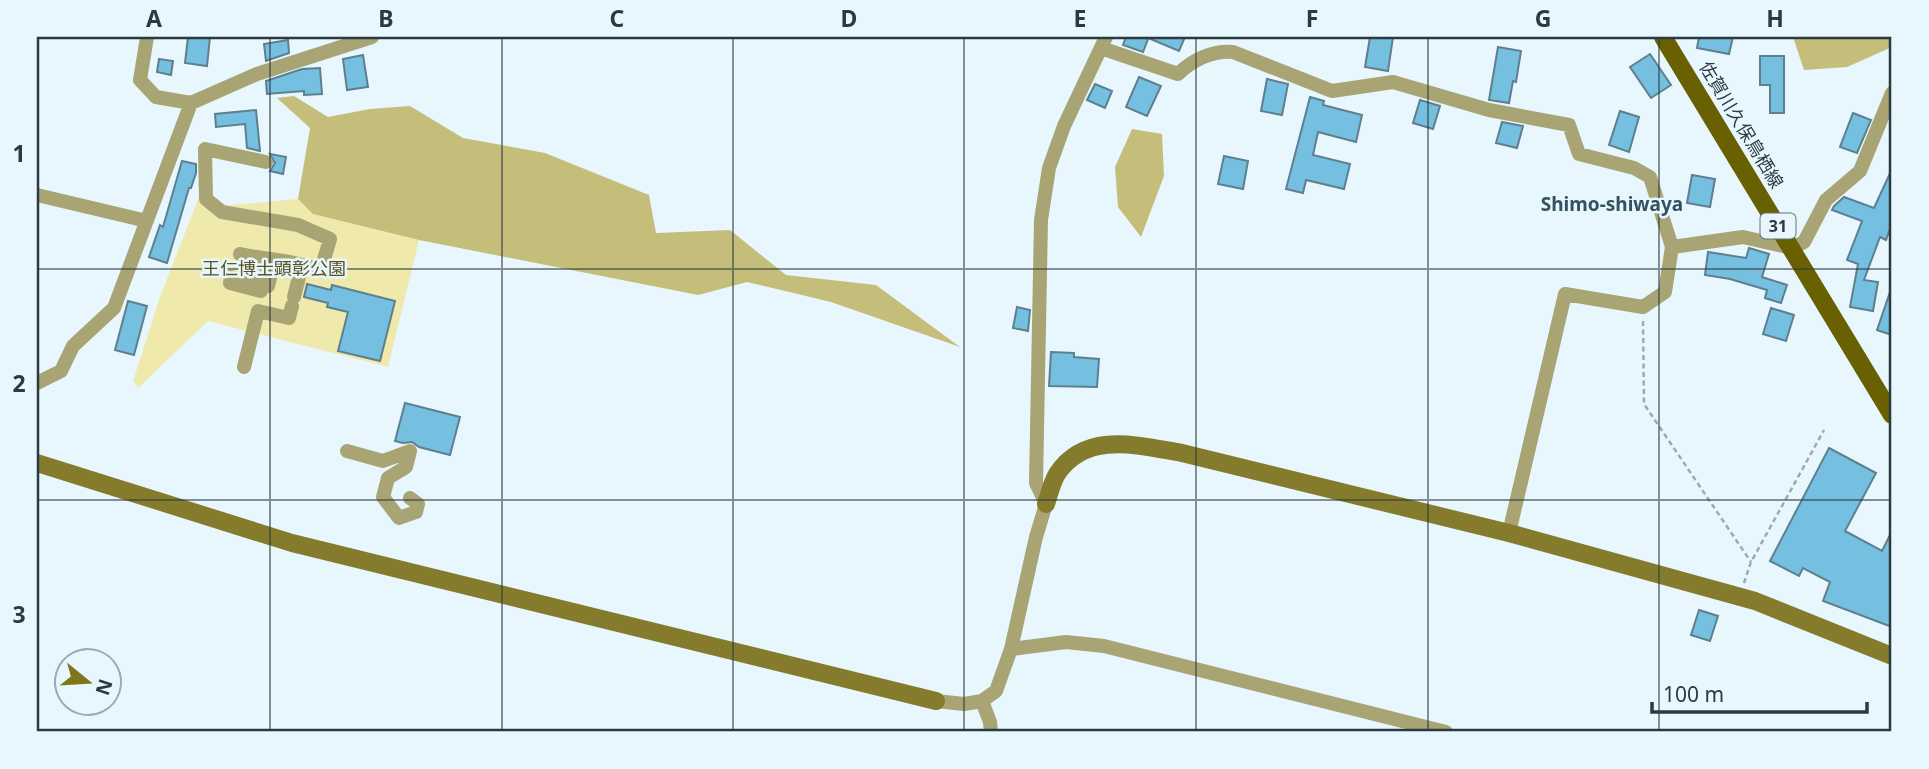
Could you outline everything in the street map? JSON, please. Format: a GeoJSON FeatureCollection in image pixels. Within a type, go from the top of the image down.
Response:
{"type":"FeatureCollection","features":[{"type":"Feature","properties":{"kind":"main road","name":"佐賀川久保鳥栖線"},"geometry":{"type":"LineString","coordinates":[[1663,37],[1892,415]]}},
{"type":"Feature","properties":{"kind":"street"},"geometry":{"type":"LineString","coordinates":[[147,37],[140,80],[156,97],[191,103],[257,74],[372,37]]}},
{"type":"Feature","properties":{"kind":"street"},"geometry":{"type":"LineString","coordinates":[[1046,504],[1036,483],[1041,220],[1049,168],[1063,126],[1103,42],[1178,74],[1218,44],[1332,91],[1393,82],[1489,110],[1569,125],[1579,154],[1634,168],[1650,177],[1672,247],[1665,292],[1643,307],[1565,293],[1509,533]]}},
{"type":"Feature","properties":{"kind":"street"},"geometry":{"type":"LineString","coordinates":[[1672,247],[1743,237],[1792,248],[1804,242],[1826,200],[1860,171],[1892,93]]}},
{"type":"Feature","properties":{"kind":"street"},"geometry":{"type":"LineString","coordinates":[[37,383],[61,371],[73,346],[114,308],[147,221],[183,144],[191,103]]}},
{"type":"Feature","properties":{"kind":"street"},"geometry":{"type":"LineString","coordinates":[[240,254],[263,259],[280,259],[321,270],[330,239],[298,225],[222,212],[206,199],[205,149],[266,162]]}},
{"type":"Feature","properties":{"kind":"street"},"geometry":{"type":"LineString","coordinates":[[37,195],[147,221]]}},
{"type":"Feature","properties":{"kind":"street"},"geometry":{"type":"LineString","coordinates":[[261,291],[230,283],[231,277],[268,286],[270,278],[263,259]]}},
{"type":"Feature","properties":{"kind":"street"},"geometry":{"type":"LineString","coordinates":[[244,367],[258,311],[289,318],[302,265]]}},
{"type":"Feature","properties":{"kind":"street"},"geometry":{"type":"LineString","coordinates":[[37,463],[292,543],[936,701],[964,704],[982,701],[996,691],[1011,649],[1036,537],[1057,474],[1074,456],[1102,444],[1136,445],[1182,453],[1509,533],[1755,601],[1892,656]]}},
{"type":"Feature","properties":{"kind":"street"},"geometry":{"type":"LineString","coordinates":[[347,451],[383,461],[410,452],[406,467],[388,478],[383,497],[399,518],[416,512],[418,504],[410,498]]}},
{"type":"Feature","properties":{"kind":"street"},"geometry":{"type":"LineString","coordinates":[[1011,649],[1066,642],[1104,646],[1446,732]]}},
{"type":"Feature","properties":{"kind":"street"},"geometry":{"type":"LineString","coordinates":[[982,701],[991,732]]}},
{"type":"Feature","properties":{"kind":"path"},"geometry":{"type":"LineString","coordinates":[[1643,307],[1644,404],[1751,562]]}},
{"type":"Feature","properties":{"kind":"path"},"geometry":{"type":"LineString","coordinates":[[1740,597],[1751,562],[1824,430]]}},
{"type":"Feature","properties":{"kind":"green space","name":"王仁博士顕彰公園"},"geometry":{"type":"Polygon","coordinates":[[[202,189],[221,206],[298,199],[314,214],[419,240],[388,367],[208,321],[138,388],[133,381],[160,297],[202,189]]]}},
{"type":"Feature","properties":{"kind":"shaded area"},"geometry":{"type":"Polygon","coordinates":[[[1793,37],[1892,37],[1892,47],[1847,67],[1804,70],[1793,37]]]}},
{"type":"Feature","properties":{"kind":"shaded area"},"geometry":{"type":"Polygon","coordinates":[[[294,96],[328,117],[370,109],[410,106],[463,138],[545,153],[649,195],[656,233],[730,230],[786,275],[876,285],[960,347],[831,302],[747,282],[698,295],[419,240],[313,214],[298,199],[310,128],[277,98],[294,96]]]}},
{"type":"Feature","properties":{"kind":"shaded area"},"geometry":{"type":"Polygon","coordinates":[[[1132,129],[1162,134],[1164,176],[1141,237],[1118,207],[1115,167],[1132,129]]]}},
{"type":"Feature","properties":{"kind":"building"},"geometry":{"type":"Polygon","coordinates":[[[188,37],[210,37],[207,66],[185,63],[188,37]]]}},
{"type":"Feature","properties":{"kind":"building"},"geometry":{"type":"Polygon","coordinates":[[[1126,37],[1148,39],[1143,52],[1123,45],[1126,37]]]}},
{"type":"Feature","properties":{"kind":"building"},"geometry":{"type":"Polygon","coordinates":[[[1146,37],[1185,37],[1179,51],[1146,37]]]}},
{"type":"Feature","properties":{"kind":"building"},"geometry":{"type":"Polygon","coordinates":[[[1370,37],[1393,37],[1388,71],[1365,67],[1370,37]]]}},
{"type":"Feature","properties":{"kind":"building"},"geometry":{"type":"Polygon","coordinates":[[[1699,37],[1733,37],[1729,54],[1697,48],[1699,37]]]}},
{"type":"Feature","properties":{"kind":"building"},"geometry":{"type":"Polygon","coordinates":[[[288,40],[289,53],[266,61],[264,44],[288,40]]]}},
{"type":"Feature","properties":{"kind":"building"},"geometry":{"type":"Polygon","coordinates":[[[1498,47],[1521,51],[1509,103],[1489,100],[1498,47]]]}},
{"type":"Feature","properties":{"kind":"building"},"geometry":{"type":"Polygon","coordinates":[[[1650,54],[1671,85],[1651,98],[1630,67],[1650,54]]]}},
{"type":"Feature","properties":{"kind":"building"},"geometry":{"type":"Polygon","coordinates":[[[363,55],[368,87],[347,90],[343,59],[363,55]]]}},
{"type":"Feature","properties":{"kind":"building"},"geometry":{"type":"Polygon","coordinates":[[[1760,56],[1784,56],[1784,113],[1770,113],[1770,85],[1760,85],[1760,56]]]}},
{"type":"Feature","properties":{"kind":"building"},"geometry":{"type":"Polygon","coordinates":[[[159,59],[173,61],[171,75],[157,72],[159,59]]]}},
{"type":"Feature","properties":{"kind":"building"},"geometry":{"type":"Polygon","coordinates":[[[320,68],[322,94],[304,95],[304,91],[267,94],[266,81],[302,69],[320,68]]]}},
{"type":"Feature","properties":{"kind":"building"},"geometry":{"type":"Polygon","coordinates":[[[1139,77],[1161,86],[1147,116],[1126,107],[1139,77]]]}},
{"type":"Feature","properties":{"kind":"building"},"geometry":{"type":"Polygon","coordinates":[[[1267,79],[1288,84],[1282,115],[1261,111],[1267,79]]]}},
{"type":"Feature","properties":{"kind":"building"},"geometry":{"type":"Polygon","coordinates":[[[1095,84],[1112,91],[1105,108],[1087,100],[1095,84]]]}},
{"type":"Feature","properties":{"kind":"building"},"geometry":{"type":"Polygon","coordinates":[[[1310,97],[1324,101],[1323,105],[1362,115],[1356,142],[1318,132],[1313,155],[1350,164],[1344,189],[1306,180],[1303,193],[1286,189],[1310,97]]]}},
{"type":"Feature","properties":{"kind":"building"},"geometry":{"type":"Polygon","coordinates":[[[1420,100],[1440,106],[1433,129],[1413,123],[1420,100]]]}},
{"type":"Feature","properties":{"kind":"building"},"geometry":{"type":"Polygon","coordinates":[[[256,110],[260,151],[247,148],[245,124],[216,127],[215,114],[256,110]]]}},
{"type":"Feature","properties":{"kind":"building"},"geometry":{"type":"Polygon","coordinates":[[[1620,111],[1639,117],[1629,152],[1609,145],[1620,111]]]}},
{"type":"Feature","properties":{"kind":"building"},"geometry":{"type":"Polygon","coordinates":[[[1853,113],[1871,120],[1857,153],[1840,147],[1853,113]]]}},
{"type":"Feature","properties":{"kind":"building"},"geometry":{"type":"Polygon","coordinates":[[[1502,122],[1523,126],[1517,148],[1496,143],[1502,122]]]}},
{"type":"Feature","properties":{"kind":"building"},"geometry":{"type":"Polygon","coordinates":[[[270,154],[286,157],[283,174],[270,171],[275,163],[270,154]]]}},
{"type":"Feature","properties":{"kind":"building"},"geometry":{"type":"Polygon","coordinates":[[[1224,156],[1248,161],[1243,189],[1218,184],[1224,156]]]}},
{"type":"Feature","properties":{"kind":"building"},"geometry":{"type":"Polygon","coordinates":[[[182,161],[196,164],[196,173],[167,263],[149,257],[160,225],[163,227],[182,161]]]}},
{"type":"Feature","properties":{"kind":"building"},"geometry":{"type":"Polygon","coordinates":[[[1892,169],[1892,223],[1886,240],[1880,237],[1864,280],[1878,282],[1873,311],[1850,307],[1858,264],[1847,260],[1862,221],[1832,210],[1844,197],[1874,208],[1892,169]]]}},
{"type":"Feature","properties":{"kind":"building"},"geometry":{"type":"Polygon","coordinates":[[[1692,175],[1715,179],[1710,207],[1687,203],[1692,175]]]}},
{"type":"Feature","properties":{"kind":"building"},"geometry":{"type":"Polygon","coordinates":[[[1749,248],[1769,254],[1762,277],[1787,285],[1781,303],[1765,298],[1767,290],[1705,275],[1708,252],[1746,258],[1749,248]]]}},
{"type":"Feature","properties":{"kind":"building"},"geometry":{"type":"Polygon","coordinates":[[[307,284],[331,290],[332,285],[395,301],[380,361],[338,351],[348,312],[304,297],[307,284]]]}},
{"type":"Feature","properties":{"kind":"building"},"geometry":{"type":"Polygon","coordinates":[[[1892,292],[1892,335],[1877,330],[1892,292]]]}},
{"type":"Feature","properties":{"kind":"building"},"geometry":{"type":"Polygon","coordinates":[[[128,301],[147,306],[134,355],[115,350],[128,301]]]}},
{"type":"Feature","properties":{"kind":"building"},"geometry":{"type":"Polygon","coordinates":[[[1017,307],[1030,310],[1028,331],[1013,328],[1017,307]]]}},
{"type":"Feature","properties":{"kind":"building"},"geometry":{"type":"Polygon","coordinates":[[[1771,308],[1794,315],[1786,341],[1763,334],[1771,308]]]}},
{"type":"Feature","properties":{"kind":"building"},"geometry":{"type":"Polygon","coordinates":[[[1051,352],[1074,353],[1074,357],[1099,359],[1097,387],[1049,386],[1051,352]]]}},
{"type":"Feature","properties":{"kind":"building"},"geometry":{"type":"Polygon","coordinates":[[[405,403],[460,417],[450,455],[419,447],[412,442],[395,441],[405,403]]]}},
{"type":"Feature","properties":{"kind":"building"},"geometry":{"type":"Polygon","coordinates":[[[1829,448],[1876,473],[1845,531],[1882,551],[1892,531],[1892,627],[1823,601],[1830,582],[1803,568],[1799,576],[1770,561],[1829,448]]]}},
{"type":"Feature","properties":{"kind":"building"},"geometry":{"type":"Polygon","coordinates":[[[1699,610],[1718,616],[1710,641],[1691,635],[1699,610]]]}},
{"type":"Feature","properties":{"kind":"district","name":"Shimo-shiwaya"},"geometry":{"type":"Point","coordinates":[1612,204]}}]}
